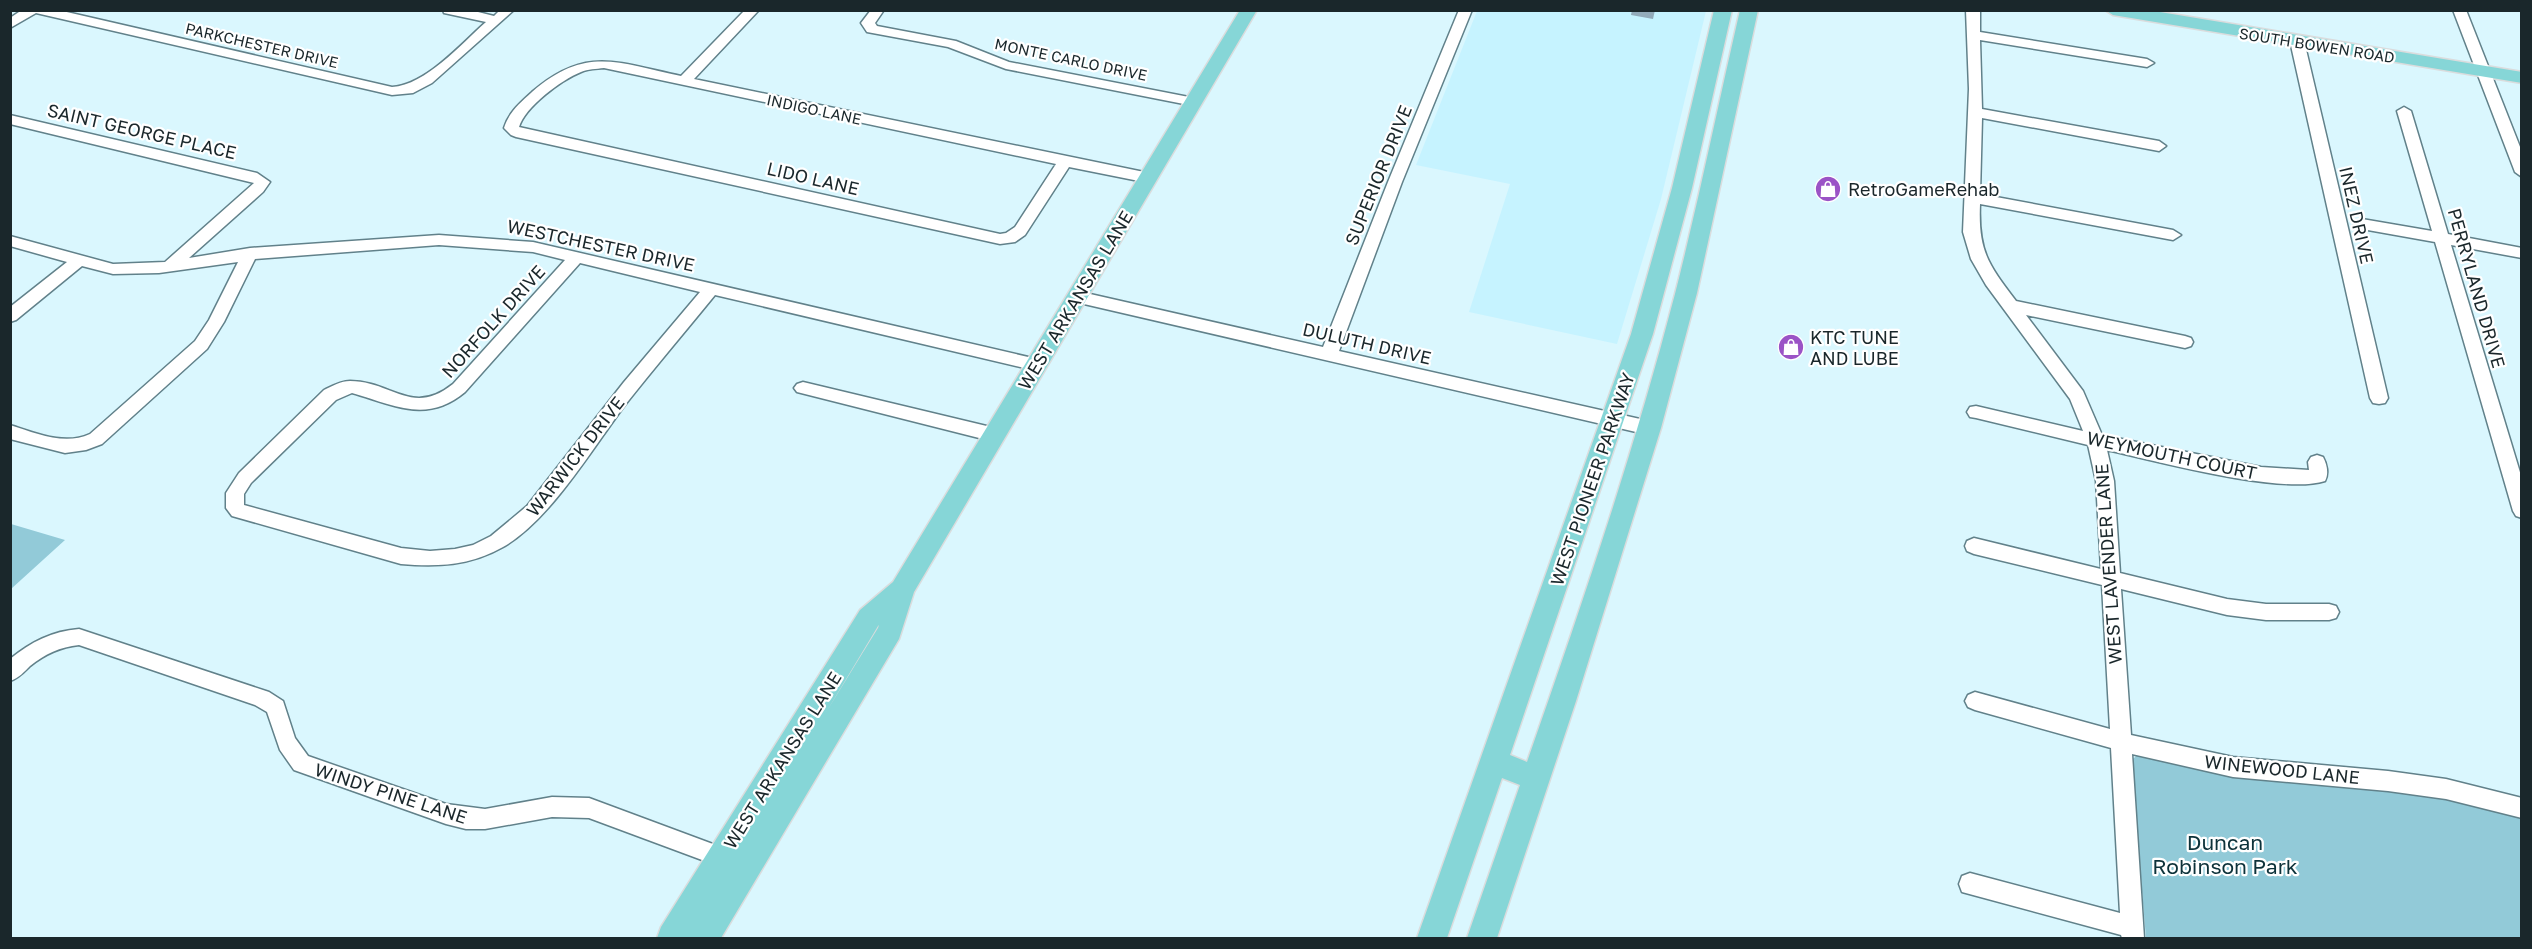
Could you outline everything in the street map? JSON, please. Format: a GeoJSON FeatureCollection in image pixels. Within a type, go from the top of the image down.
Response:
{"type":"FeatureCollection","features":[{"type":"Feature","properties":{"kind":"main road","name":"WEST ARKANSAS LANE"},"geometry":{"type":"LineString","coordinates":[[704,939],[735,862],[869,618],[902,590],[1249,10]]}},
{"type":"Feature","properties":{"kind":"main road","name":"WEST PIONEER PARKWAY"},"geometry":{"type":"LineString","coordinates":[[1432,939],[1642,334],[1682,188],[1723,10]]}},
{"type":"Feature","properties":{"kind":"main road","name":"WEST PIONEER PARKWAY"},"geometry":{"type":"LineString","coordinates":[[1482,939],[1649,428],[1686,293],[1749,10]]}},
{"type":"Feature","properties":{"kind":"main road","name":"SOUTH BOWEN ROAD"},"geometry":{"type":"LineString","coordinates":[[2113,10],[2522,78]]}},
{"type":"Feature","properties":{"kind":"main road"},"geometry":{"type":"LineString","coordinates":[[1701,106],[1726,114]]}},
{"type":"Feature","properties":{"kind":"main road"},"geometry":{"type":"LineString","coordinates":[[1494,762],[1536,778]]}},
{"type":"Feature","properties":{"kind":"main road","name":"WEST ARKANSAS LANE"},"geometry":{"type":"LineString","coordinates":[[672,939],[735,862]]}},
{"type":"Feature","properties":{"kind":"street"},"geometry":{"type":"LineString","coordinates":[[10,24],[32,10]]}},
{"type":"Feature","properties":{"kind":"street","name":"PARKCHESTER DRIVE"},"geometry":{"type":"LineString","coordinates":[[39,10],[392,91],[408,90],[427,80],[496,20]]}},
{"type":"Feature","properties":{"kind":"street"},"geometry":{"type":"LineString","coordinates":[[449,10],[496,20],[508,10]]}},
{"type":"Feature","properties":{"kind":"street"},"geometry":{"type":"LineString","coordinates":[[684,81],[753,10]]}},
{"type":"Feature","properties":{"kind":"street","name":"MONTE CARLO DRIVE"},"geometry":{"type":"LineString","coordinates":[[878,10],[868,23],[872,29],[951,44],[1006,65],[1194,102]]}},
{"type":"Feature","properties":{"kind":"street","name":"SUPERIOR DRIVE"},"geometry":{"type":"LineString","coordinates":[[1329,354],[1395,182],[1466,10]]}},
{"type":"Feature","properties":{"kind":"street","name":"WEST LAVENDER LANE"},"geometry":{"type":"LineString","coordinates":[[1973,10],[1974,112],[1971,232],[1974,246],[1992,281],[2077,396],[2097,440],[2104,481],[2132,933]]}},
{"type":"Feature","properties":{"kind":"street"},"geometry":{"type":"LineString","coordinates":[[2459,10],[2522,172]]}},
{"type":"Feature","properties":{"kind":"street"},"geometry":{"type":"LineString","coordinates":[[1973,35],[2147,63]]}},
{"type":"Feature","properties":{"kind":"street","name":"INEZ DRIVE"},"geometry":{"type":"LineString","coordinates":[[2297,41],[2379,398]]}},
{"type":"Feature","properties":{"kind":"street","name":"INDIGO LANE"},"geometry":{"type":"LineString","coordinates":[[516,132],[510,125],[515,116],[569,70],[579,66],[604,64],[1149,178]]}},
{"type":"Feature","properties":{"kind":"street","name":"PERRYLAND DRIVE"},"geometry":{"type":"LineString","coordinates":[[2404,111],[2522,511]]}},
{"type":"Feature","properties":{"kind":"street"},"geometry":{"type":"LineString","coordinates":[[1974,112],[2159,146]]}},
{"type":"Feature","properties":{"kind":"street","name":"SAINT GEORGE PLACE"},"geometry":{"type":"LineString","coordinates":[[10,119],[257,178],[262,182],[258,189],[169,267]]}},
{"type":"Feature","properties":{"kind":"street","name":"LIDO LANE"},"geometry":{"type":"LineString","coordinates":[[516,132],[1000,239],[1010,238],[1020,231],[1065,162]]}},
{"type":"Feature","properties":{"kind":"street"},"geometry":{"type":"LineString","coordinates":[[1971,197],[2173,235]]}},
{"type":"Feature","properties":{"kind":"street"},"geometry":{"type":"LineString","coordinates":[[2362,224],[2522,254]]}},
{"type":"Feature","properties":{"kind":"street","name":"WESTCHESTER DRIVE"},"geometry":{"type":"LineString","coordinates":[[10,241],[113,269],[130,270],[169,267],[250,254],[439,240],[533,247],[1037,365]]}},
{"type":"Feature","properties":{"kind":"street"},"geometry":{"type":"LineString","coordinates":[[10,432],[63,447],[79,447],[96,439],[201,345],[216,322],[250,254]]}},
{"type":"Feature","properties":{"kind":"street","name":"NORFOLK DRIVE"},"geometry":{"type":"LineString","coordinates":[[235,501],[235,493],[245,478],[330,394],[352,387],[418,405],[429,406],[445,400],[459,388],[577,257]]}},
{"type":"Feature","properties":{"kind":"street"},"geometry":{"type":"LineString","coordinates":[[10,316],[80,260]]}},
{"type":"Feature","properties":{"kind":"street","name":"WARWICK DRIVE"},"geometry":{"type":"LineString","coordinates":[[235,501],[235,508],[238,511],[401,556],[440,559],[475,552],[507,535],[536,511],[629,388],[712,288]]}},
{"type":"Feature","properties":{"kind":"street","name":"DULUTH DRIVE"},"geometry":{"type":"LineString","coordinates":[[1077,297],[1649,428]]}},
{"type":"Feature","properties":{"kind":"street"},"geometry":{"type":"LineString","coordinates":[[2011,306],[2185,342]]}},
{"type":"Feature","properties":{"kind":"street"},"geometry":{"type":"LineString","coordinates":[[804,388],[994,435]]}},
{"type":"Feature","properties":{"kind":"street","name":"WEYMOUTH COURT"},"geometry":{"type":"LineString","coordinates":[[1976,412],[2226,469],[2316,479],[2319,476],[2317,462]]}},
{"type":"Feature","properties":{"kind":"street"},"geometry":{"type":"LineString","coordinates":[[1974,546],[2227,608],[2266,612],[2329,612]]}},
{"type":"Feature","properties":{"kind":"street","name":"WINDY PINE LANE"},"geometry":{"type":"LineString","coordinates":[[10,672],[28,655],[55,640],[79,637],[262,698],[276,707],[283,737],[301,763],[403,800],[464,820],[489,821],[550,806],[570,804],[589,808],[735,862]]}},
{"type":"Feature","properties":{"kind":"street","name":"WINEWOOD LANE"},"geometry":{"type":"LineString","coordinates":[[1976,701],[2167,754],[2234,767],[2388,781],[2446,789],[2522,808]]}},
{"type":"Feature","properties":{"kind":"street"},"geometry":{"type":"LineString","coordinates":[[1970,884],[2132,933]]}},
{"type":"Feature","properties":{"kind":"shaded area"},"geometry":{"type":"Polygon","coordinates":[[[1477,11],[1706,11],[1661,199],[1617,344],[1469,312],[1510,184],[1416,165],[1477,11]]]}},
{"type":"Feature","properties":{"kind":"green space"},"geometry":{"type":"Polygon","coordinates":[[[10,524],[65,540],[11,589],[10,524]]]}},
{"type":"Feature","properties":{"kind":"green space","name":"Duncan Robinson Park"},"geometry":{"type":"Polygon","coordinates":[[[2139,753],[2433,793],[2521,816],[2521,938],[2146,938],[2131,761],[2139,753]]]}},
{"type":"Feature","properties":{"kind":"place","name":"RetroGameRehab"},"geometry":{"type":"Point","coordinates":[1828,189]}},
{"type":"Feature","properties":{"kind":"place","name":"KTC TUNE AND LUBE"},"geometry":{"type":"Point","coordinates":[1791,347]}}]}
